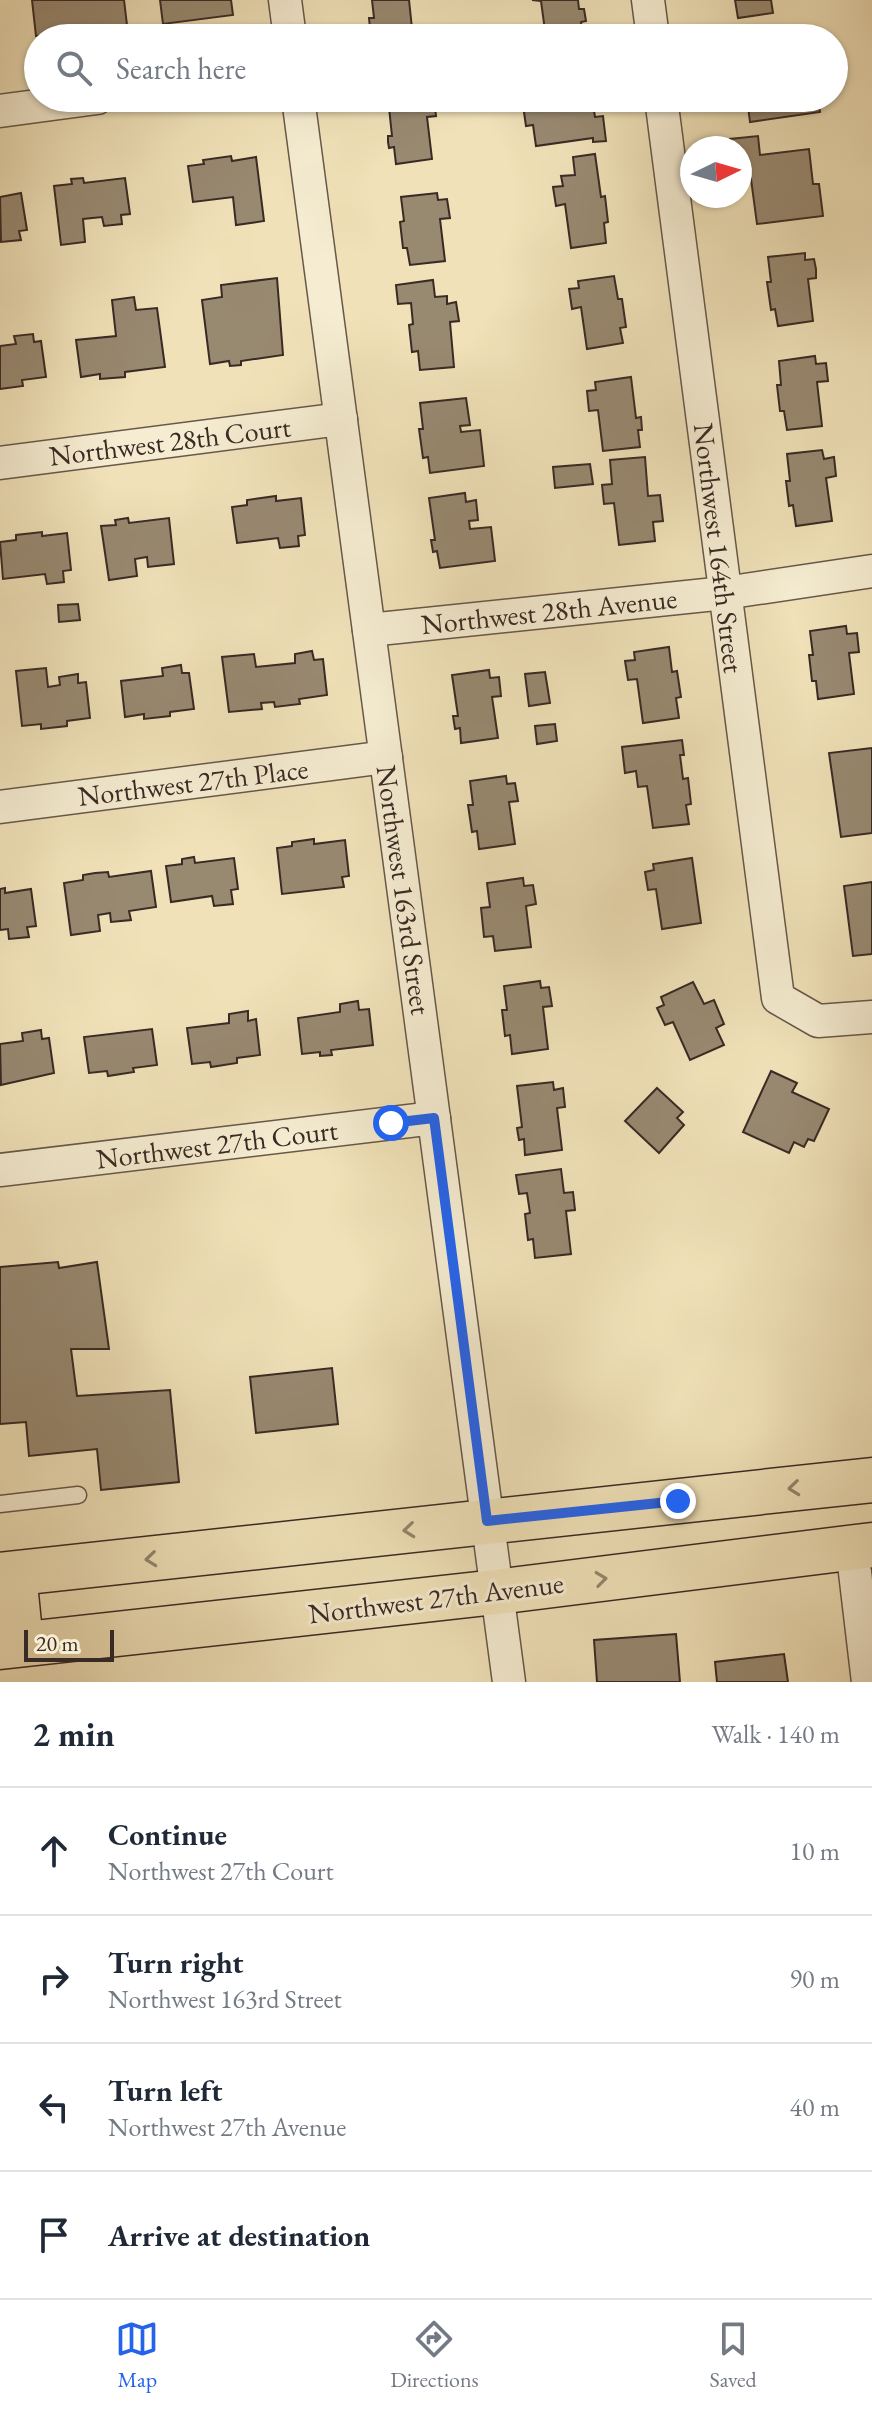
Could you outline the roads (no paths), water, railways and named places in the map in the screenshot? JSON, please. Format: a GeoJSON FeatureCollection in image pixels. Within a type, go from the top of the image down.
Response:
{"type":"FeatureCollection","features":[{"type":"Feature","properties":{"kind":"main road"},"geometry":{"type":"LineString","coordinates":[[10,1645],[7,1574],[872,1480]]}},
{"type":"Feature","properties":{"kind":"main road","name":"Northwest 27th Avenue"},"geometry":{"type":"LineString","coordinates":[[10,1645],[496,1592],[862,1546]]}},
{"type":"Feature","properties":{"kind":"street"},"geometry":{"type":"LineString","coordinates":[[285,0],[288,24]]}},
{"type":"Feature","properties":{"kind":"street"},"geometry":{"type":"LineString","coordinates":[[648,0],[651,24]]}},
{"type":"Feature","properties":{"kind":"street"},"geometry":{"type":"LineString","coordinates":[[0,111],[24,108]]}},
{"type":"Feature","properties":{"kind":"street","name":"Northwest 163rd Street"},"geometry":{"type":"LineString","coordinates":[[300,112],[487,1521],[502,1681]]}},
{"type":"Feature","properties":{"kind":"street","name":"Northwest 164th Street"},"geometry":{"type":"LineString","coordinates":[[663,112],[778,998],[818,1021],[872,1017]]}},
{"type":"Feature","properties":{"kind":"street","name":"Northwest 28th Court"},"geometry":{"type":"LineString","coordinates":[[0,463],[341,419]]}},
{"type":"Feature","properties":{"kind":"street","name":"Northwest 28th Avenue"},"geometry":{"type":"LineString","coordinates":[[369,630],[725,593],[872,571]]}},
{"type":"Feature","properties":{"kind":"street","name":"Northwest 27th Place"},"geometry":{"type":"LineString","coordinates":[[0,807],[386,757]]}},
{"type":"Feature","properties":{"kind":"street","name":"Northwest 27th Court"},"geometry":{"type":"LineString","coordinates":[[0,1170],[434,1118]]}},
{"type":"Feature","properties":{"kind":"street"},"geometry":{"type":"LineString","coordinates":[[862,1546],[868,1682]]}},
{"type":"Feature","properties":{"kind":"lane"},"geometry":{"type":"LineString","coordinates":[[0,1504],[78,1495]]}}]}
